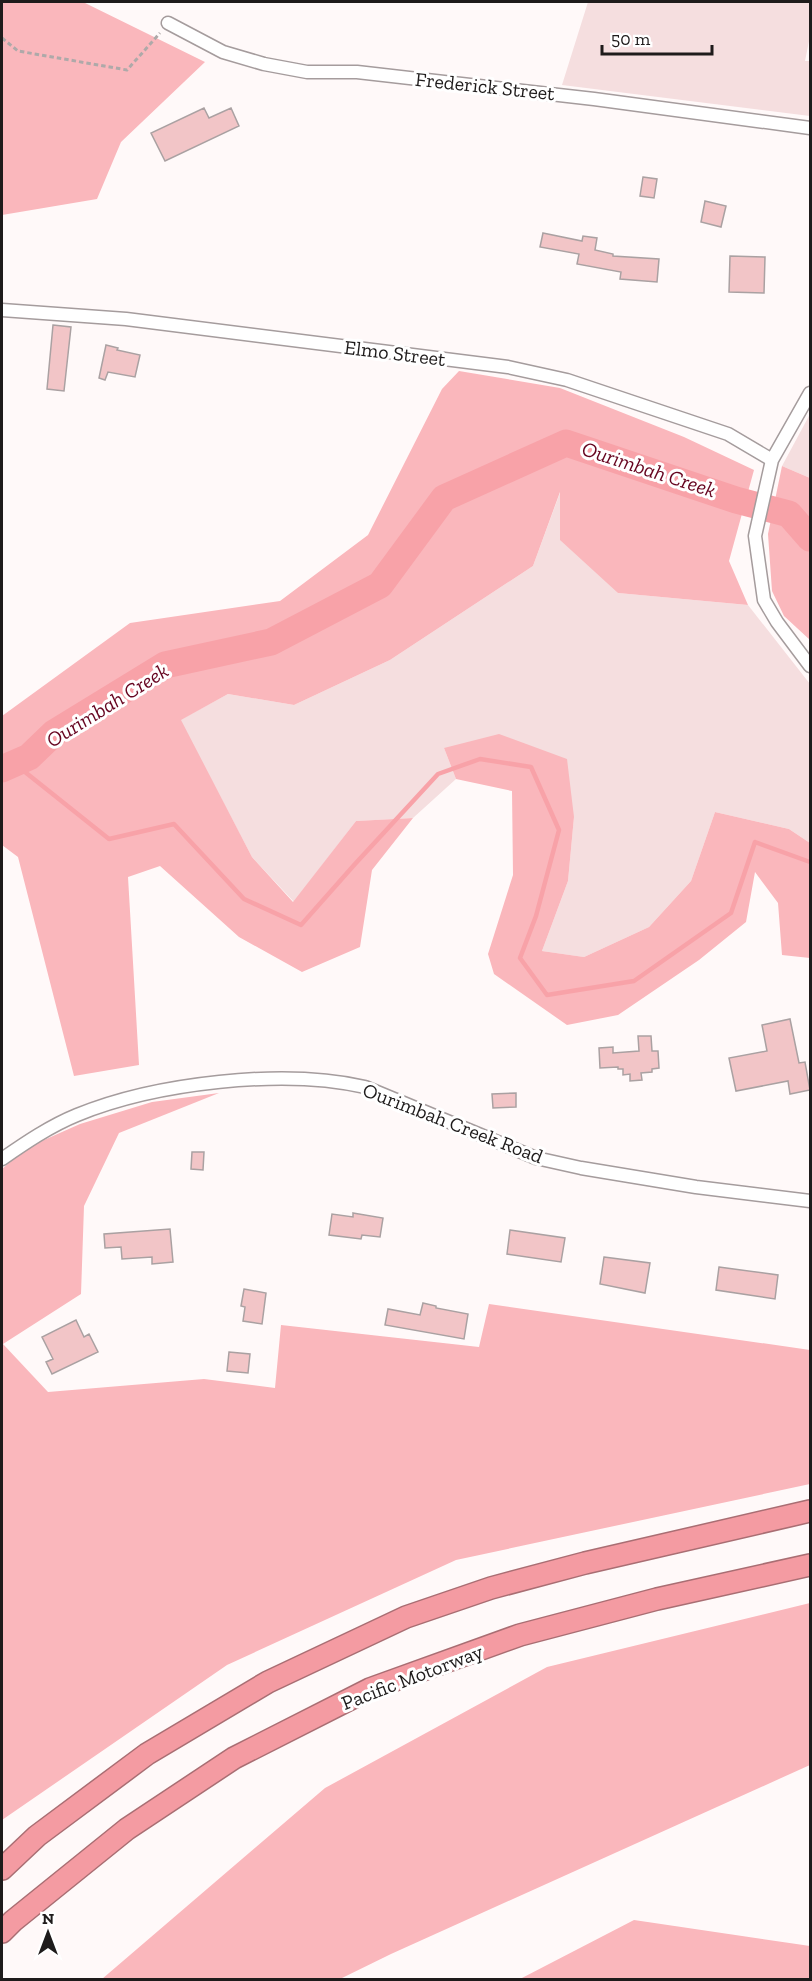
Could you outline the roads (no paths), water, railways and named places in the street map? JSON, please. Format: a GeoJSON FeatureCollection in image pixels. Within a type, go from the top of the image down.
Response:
{"type":"FeatureCollection","features":[{"type":"Feature","properties":{"kind":"highway"},"geometry":{"type":"LineString","coordinates":[[2,1869],[37,1836],[147,1754],[268,1682],[406,1617],[492,1588],[585,1563],[810,1512]]}},
{"type":"Feature","properties":{"kind":"highway","name":"Pacific Motorway"},"geometry":{"type":"LineString","coordinates":[[2,1932],[127,1829],[234,1758],[370,1689],[520,1635],[657,1599],[810,1565]]}},
{"type":"Feature","properties":{"kind":"street","name":"Frederick Street"},"geometry":{"type":"LineString","coordinates":[[168,23],[223,52],[264,64],[307,72],[357,72],[594,99],[810,128]]}},
{"type":"Feature","properties":{"kind":"street","name":"Elmo Street"},"geometry":{"type":"LineString","coordinates":[[2,310],[126,319],[508,367],[567,380],[728,434],[772,460]]}},
{"type":"Feature","properties":{"kind":"street"},"geometry":{"type":"LineString","coordinates":[[810,393],[772,460],[755,536],[764,600],[777,622],[810,666]]}},
{"type":"Feature","properties":{"kind":"street","name":"Ourimbah Creek Road"},"geometry":{"type":"LineString","coordinates":[[2,1159],[47,1130],[77,1115],[157,1090],[239,1081],[321,1080],[365,1087],[536,1158],[684,1185],[810,1202]]}},
{"type":"Feature","properties":{"kind":"waterway","name":"Ourimbah Creek"},"geometry":{"type":"LineString","coordinates":[[2,769],[29,757],[54,733],[165,665],[271,642],[380,585],[444,498],[566,443],[736,500],[789,514],[810,538]]}},
{"type":"Feature","properties":{"kind":"waterway"},"geometry":{"type":"LineString","coordinates":[[15,764],[109,839],[174,824],[244,899],[301,925],[438,774],[480,759],[531,767],[559,830],[536,916],[520,958],[547,995],[634,981],[731,913],[755,842],[810,862]]}}]}
